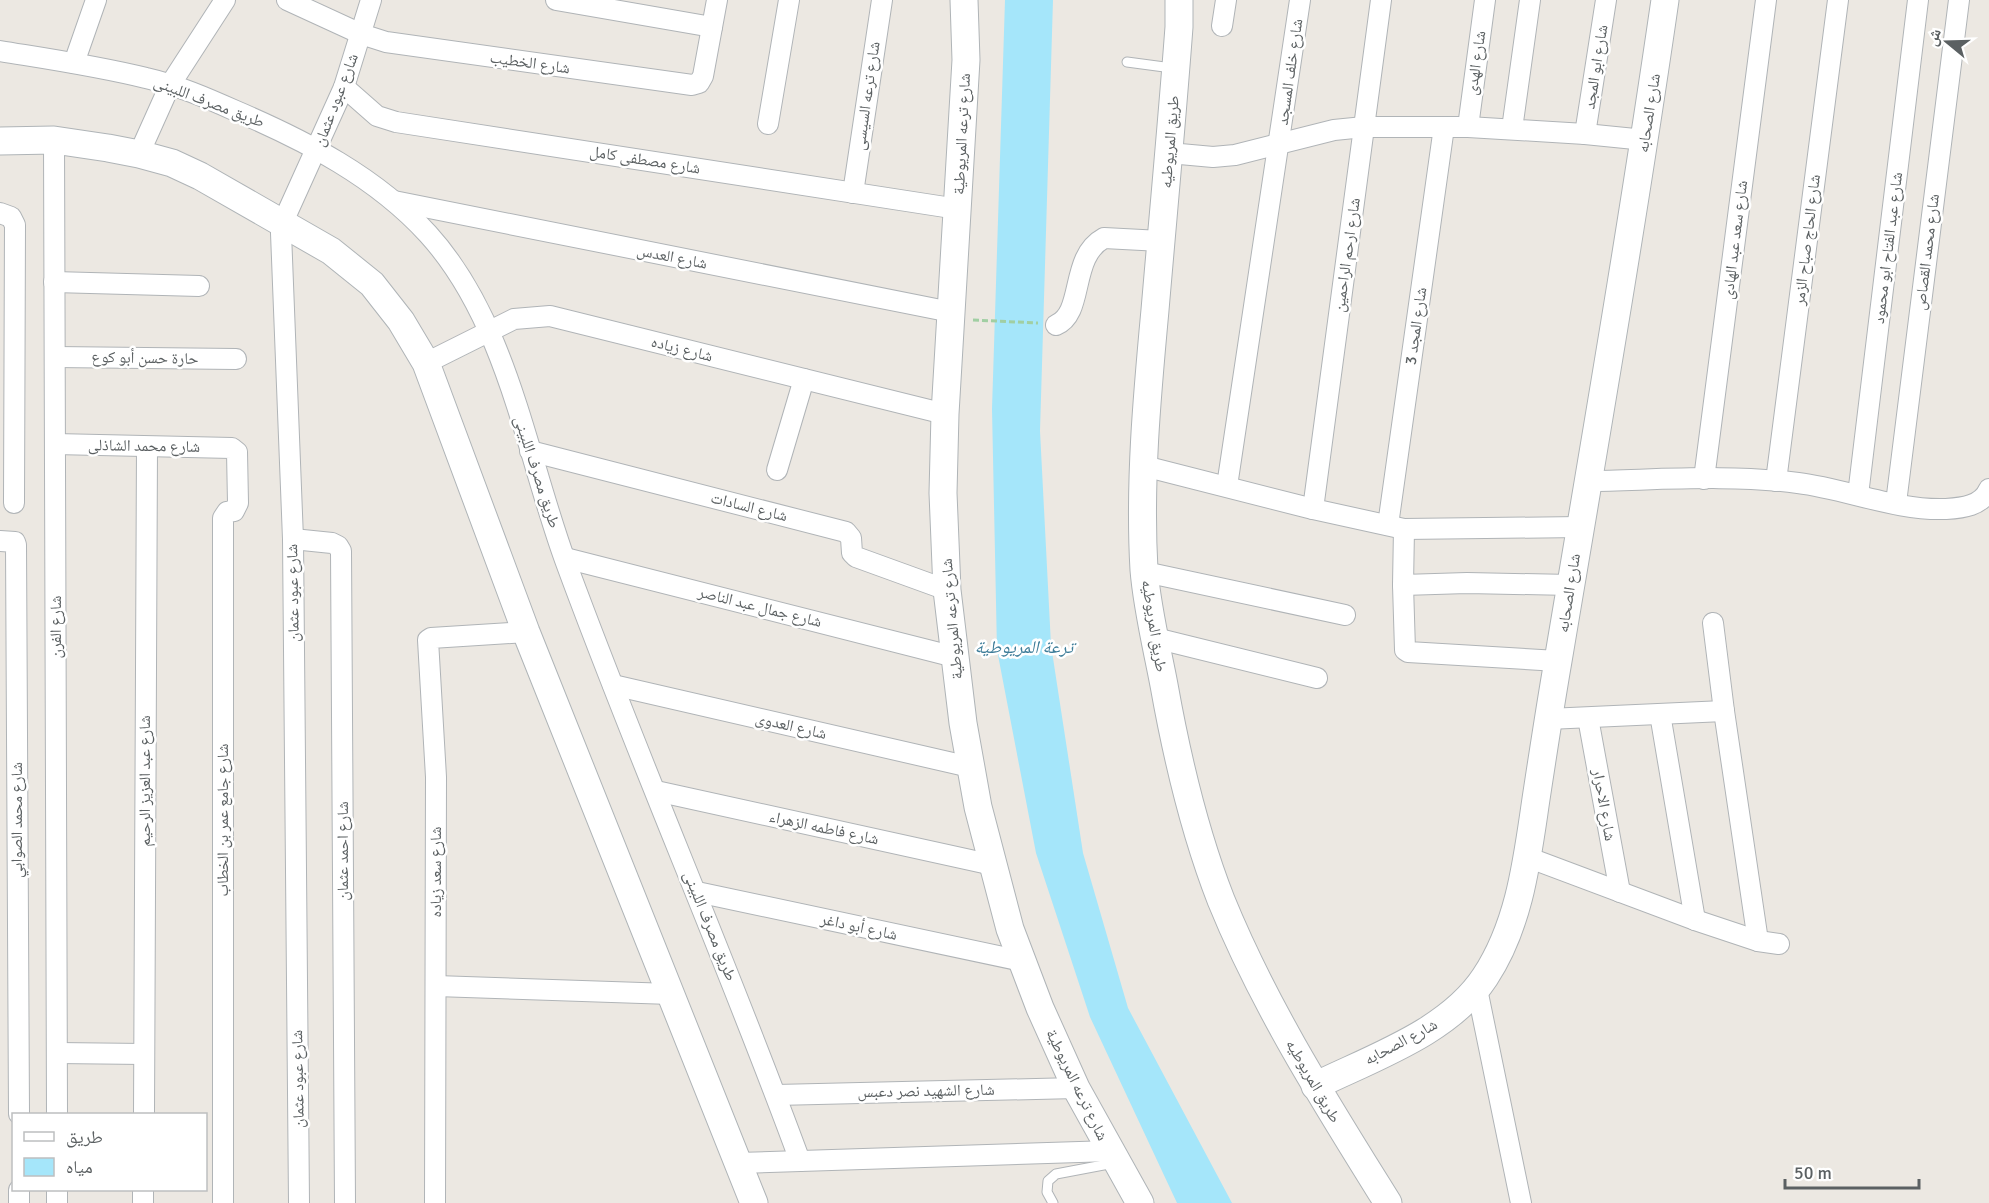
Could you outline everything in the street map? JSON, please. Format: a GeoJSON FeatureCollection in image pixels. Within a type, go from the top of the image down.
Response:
{"type":"FeatureCollection","features":[{"type":"Feature","properties":{"kind":"street"},"geometry":{"type":"LineString","coordinates":[[74,63],[96,0]]}},
{"type":"Feature","properties":{"kind":"street"},"geometry":{"type":"LineString","coordinates":[[139,154],[170,85],[225,0]]}},
{"type":"Feature","properties":{"kind":"street","name":"شارع الخطيب"},"geometry":{"type":"LineString","coordinates":[[287,0],[361,34],[386,42],[683,85],[699,83],[703,76],[712,27]]}},
{"type":"Feature","properties":{"kind":"street","name":"شارع عبود عثمان"},"geometry":{"type":"LineString","coordinates":[[299,1203],[293,538],[280,244],[283,222],[344,87],[371,0]]}},
{"type":"Feature","properties":{"kind":"street"},"geometry":{"type":"LineString","coordinates":[[556,0],[712,27],[717,0]]}},
{"type":"Feature","properties":{"kind":"street"},"geometry":{"type":"LineString","coordinates":[[768,124],[789,0]]}},
{"type":"Feature","properties":{"kind":"street","name":"شارع ترعه السيسى"},"geometry":{"type":"LineString","coordinates":[[853,193],[882,0]]}},
{"type":"Feature","properties":{"kind":"street","name":"شارع ترعه المريوطية"},"geometry":{"type":"LineString","coordinates":[[964,0],[966,60],[945,414],[943,493],[947,590],[970,767],[993,866],[1010,929],[1022,962],[1076,1088],[1140,1203]]}},
{"type":"Feature","properties":{"kind":"street","name":"طريق المريوطيه"},"geometry":{"type":"LineString","coordinates":[[1179,0],[1176,68],[1147,401],[1144,466],[1144,572],[1155,638],[1174,741],[1194,822],[1221,898],[1255,976],[1315,1086],[1388,1203]]}},
{"type":"Feature","properties":{"kind":"street"},"geometry":{"type":"LineString","coordinates":[[1222,26],[1226,0]]}},
{"type":"Feature","properties":{"kind":"street","name":"شارع خلف المسجد"},"geometry":{"type":"LineString","coordinates":[[1227,486],[1300,0]]}},
{"type":"Feature","properties":{"kind":"street","name":"شارع ارحم الراحمين"},"geometry":{"type":"LineString","coordinates":[[1313,509],[1381,0]]}},
{"type":"Feature","properties":{"kind":"street","name":"شارع الهدى"},"geometry":{"type":"LineString","coordinates":[[1468,127],[1485,0]]}},
{"type":"Feature","properties":{"kind":"street"},"geometry":{"type":"LineString","coordinates":[[1512,129],[1530,0]]}},
{"type":"Feature","properties":{"kind":"street","name":"شارع ابو المجد"},"geometry":{"type":"LineString","coordinates":[[1586,134],[1606,0]]}},
{"type":"Feature","properties":{"kind":"street","name":"شارع الصحابه"},"geometry":{"type":"LineString","coordinates":[[1315,1086],[1418,1036],[1441,1021],[1477,989],[1498,956],[1514,919],[1527,857],[1645,140],[1665,0]]}},
{"type":"Feature","properties":{"kind":"street","name":"شارع سعد عبد الهادى"},"geometry":{"type":"LineString","coordinates":[[1704,479],[1766,0]]}},
{"type":"Feature","properties":{"kind":"street","name":"شارع الحاج صباح الزمر"},"geometry":{"type":"LineString","coordinates":[[1776,481],[1838,0]]}},
{"type":"Feature","properties":{"kind":"street","name":"شارع عبد الفتاح ابو محمود"},"geometry":{"type":"LineString","coordinates":[[1858,495],[1918,0]]}},
{"type":"Feature","properties":{"kind":"street","name":"شارع محمد القصاص"},"geometry":{"type":"LineString","coordinates":[[1896,503],[1959,0]]}},
{"type":"Feature","properties":{"kind":"street","name":"طريق مصرف اللبينى"},"geometry":{"type":"LineString","coordinates":[[0,51],[148,78],[242,113],[317,148],[394,201],[429,234],[456,269],[490,331],[565,558],[800,1161]]}},
{"type":"Feature","properties":{"kind":"street","name":"شارع مصطفى كامل"},"geometry":{"type":"LineString","coordinates":[[344,87],[377,116],[396,123],[958,209]]}},
{"type":"Feature","properties":{"kind":"street"},"geometry":{"type":"LineString","coordinates":[[1169,153],[1213,157],[1235,155],[1334,130],[1364,127],[1512,129],[1645,140]]}},
{"type":"Feature","properties":{"kind":"street","name":"شارع المجد 3"},"geometry":{"type":"LineString","coordinates":[[1444,127],[1396,527],[1403,585],[1405,650],[1558,661]]}},
{"type":"Feature","properties":{"kind":"street"},"geometry":{"type":"LineString","coordinates":[[0,141],[54,140],[139,154],[172,163],[200,176],[331,251],[372,284],[401,321],[426,363],[526,632],[754,1203]]}},
{"type":"Feature","properties":{"kind":"street","name":"شارع الفرن"},"geometry":{"type":"LineString","coordinates":[[54,140],[57,1113]]}},
{"type":"Feature","properties":{"kind":"street","name":"شارع العدس"},"geometry":{"type":"LineString","coordinates":[[394,201],[951,312]]}},
{"type":"Feature","properties":{"kind":"street"},"geometry":{"type":"LineString","coordinates":[[0,213],[11,217],[15,225],[14,502]]}},
{"type":"Feature","properties":{"kind":"street"},"geometry":{"type":"LineString","coordinates":[[1056,324],[1069,315],[1085,257],[1097,242],[1104,238],[1161,241]]}},
{"type":"Feature","properties":{"kind":"street"},"geometry":{"type":"LineString","coordinates":[[54,282],[199,286]]}},
{"type":"Feature","properties":{"kind":"street","name":"شارع زياده"},"geometry":{"type":"LineString","coordinates":[[426,363],[514,319],[550,316],[945,414]]}},
{"type":"Feature","properties":{"kind":"street","name":"حارة حسن أبو كوع"},"geometry":{"type":"LineString","coordinates":[[55,357],[236,359]]}},
{"type":"Feature","properties":{"kind":"street"},"geometry":{"type":"LineString","coordinates":[[777,470],[804,379]]}},
{"type":"Feature","properties":{"kind":"street","name":"شارع محمد الشاذلى"},"geometry":{"type":"LineString","coordinates":[[56,444],[232,448]]}},
{"type":"Feature","properties":{"kind":"street","name":"شارع عبد العزيز الرحيم"},"geometry":{"type":"LineString","coordinates":[[144,1113],[147,447]]}},
{"type":"Feature","properties":{"kind":"street","name":"شارع جامع عمر بن الخطاب"},"geometry":{"type":"LineString","coordinates":[[223,1203],[223,518],[226,512],[234,511],[238,503],[237,452],[232,448]]}},
{"type":"Feature","properties":{"kind":"street","name":"شارع السادات"},"geometry":{"type":"LineString","coordinates":[[530,451],[846,532],[851,538],[852,553],[856,557],[947,590]]}},
{"type":"Feature","properties":{"kind":"street"},"geometry":{"type":"LineString","coordinates":[[1144,466],[1313,509],[1396,527],[1580,527]]}},
{"type":"Feature","properties":{"kind":"street"},"geometry":{"type":"LineString","coordinates":[[1588,481],[1704,479],[1801,483],[1930,509],[1970,506],[1983,498],[1988,491]]}},
{"type":"Feature","properties":{"kind":"street","name":"شارع احمد عثمان"},"geometry":{"type":"LineString","coordinates":[[293,538],[332,543],[341,551],[345,1203]]}},
{"type":"Feature","properties":{"kind":"street","name":"شارع محمد الصوابي"},"geometry":{"type":"LineString","coordinates":[[0,541],[13,541],[16,545],[19,1113]]}},
{"type":"Feature","properties":{"kind":"street","name":"شارع جمال عبد الناصر"},"geometry":{"type":"LineString","coordinates":[[565,558],[955,657]]}},
{"type":"Feature","properties":{"kind":"street"},"geometry":{"type":"LineString","coordinates":[[1144,572],[1345,615]]}},
{"type":"Feature","properties":{"kind":"street"},"geometry":{"type":"LineString","coordinates":[[1403,585],[1571,585]]}},
{"type":"Feature","properties":{"kind":"street"},"geometry":{"type":"LineString","coordinates":[[1713,623],[1758,941]]}},
{"type":"Feature","properties":{"kind":"street","name":"شارع سعد زياده"},"geometry":{"type":"LineString","coordinates":[[435,1203],[436,777],[428,640],[526,632]]}},
{"type":"Feature","properties":{"kind":"street"},"geometry":{"type":"LineString","coordinates":[[1155,638],[1317,678]]}},
{"type":"Feature","properties":{"kind":"street","name":"شارع العدوى"},"geometry":{"type":"LineString","coordinates":[[613,685],[970,767]]}},
{"type":"Feature","properties":{"kind":"street"},"geometry":{"type":"LineString","coordinates":[[1548,719],[1724,711]]}},
{"type":"Feature","properties":{"kind":"street"},"geometry":{"type":"LineString","coordinates":[[1660,714],[1695,920]]}},
{"type":"Feature","properties":{"kind":"street","name":"شارع الاحرار"},"geometry":{"type":"LineString","coordinates":[[1588,718],[1620,891]]}},
{"type":"Feature","properties":{"kind":"street","name":"شارع فاطمه الزهراء"},"geometry":{"type":"LineString","coordinates":[[656,791],[993,866]]}},
{"type":"Feature","properties":{"kind":"street"},"geometry":{"type":"LineString","coordinates":[[1527,857],[1695,920],[1758,941],[1779,944]]}},
{"type":"Feature","properties":{"kind":"street","name":"شارع أبو داغر"},"geometry":{"type":"LineString","coordinates":[[697,892],[1022,962]]}},
{"type":"Feature","properties":{"kind":"street"},"geometry":{"type":"LineString","coordinates":[[436,986],[670,994]]}},
{"type":"Feature","properties":{"kind":"street"},"geometry":{"type":"LineString","coordinates":[[1477,989],[1521,1203]]}},
{"type":"Feature","properties":{"kind":"street"},"geometry":{"type":"LineString","coordinates":[[57,1053],[144,1054]]}},
{"type":"Feature","properties":{"kind":"street","name":"شارع الشهيد نصر دعبس"},"geometry":{"type":"LineString","coordinates":[[776,1095],[1076,1088]]}},
{"type":"Feature","properties":{"kind":"street"},"geometry":{"type":"LineString","coordinates":[[738,1163],[1114,1157]]}},
{"type":"Feature","properties":{"kind":"lane"},"geometry":{"type":"LineString","coordinates":[[1127,62],[1176,68]]}},
{"type":"Feature","properties":{"kind":"lane"},"geometry":{"type":"LineString","coordinates":[[1053,1203],[1047,1191],[1048,1181],[1056,1174],[1114,1157]]}},
{"type":"Feature","properties":{"kind":"path"},"geometry":{"type":"LineString","coordinates":[[990,321],[1056,324]]}},
{"type":"Feature","properties":{"kind":"water","name":"ترعة المريوطية"},"geometry":{"type":"Polygon","coordinates":[[[1005,0],[1053,0],[1040,431],[1051,645],[1083,853],[1128,1008],[1232,1203],[1177,1203],[1090,1017],[1036,853],[997,650],[992,409],[1005,0]]]}}]}
